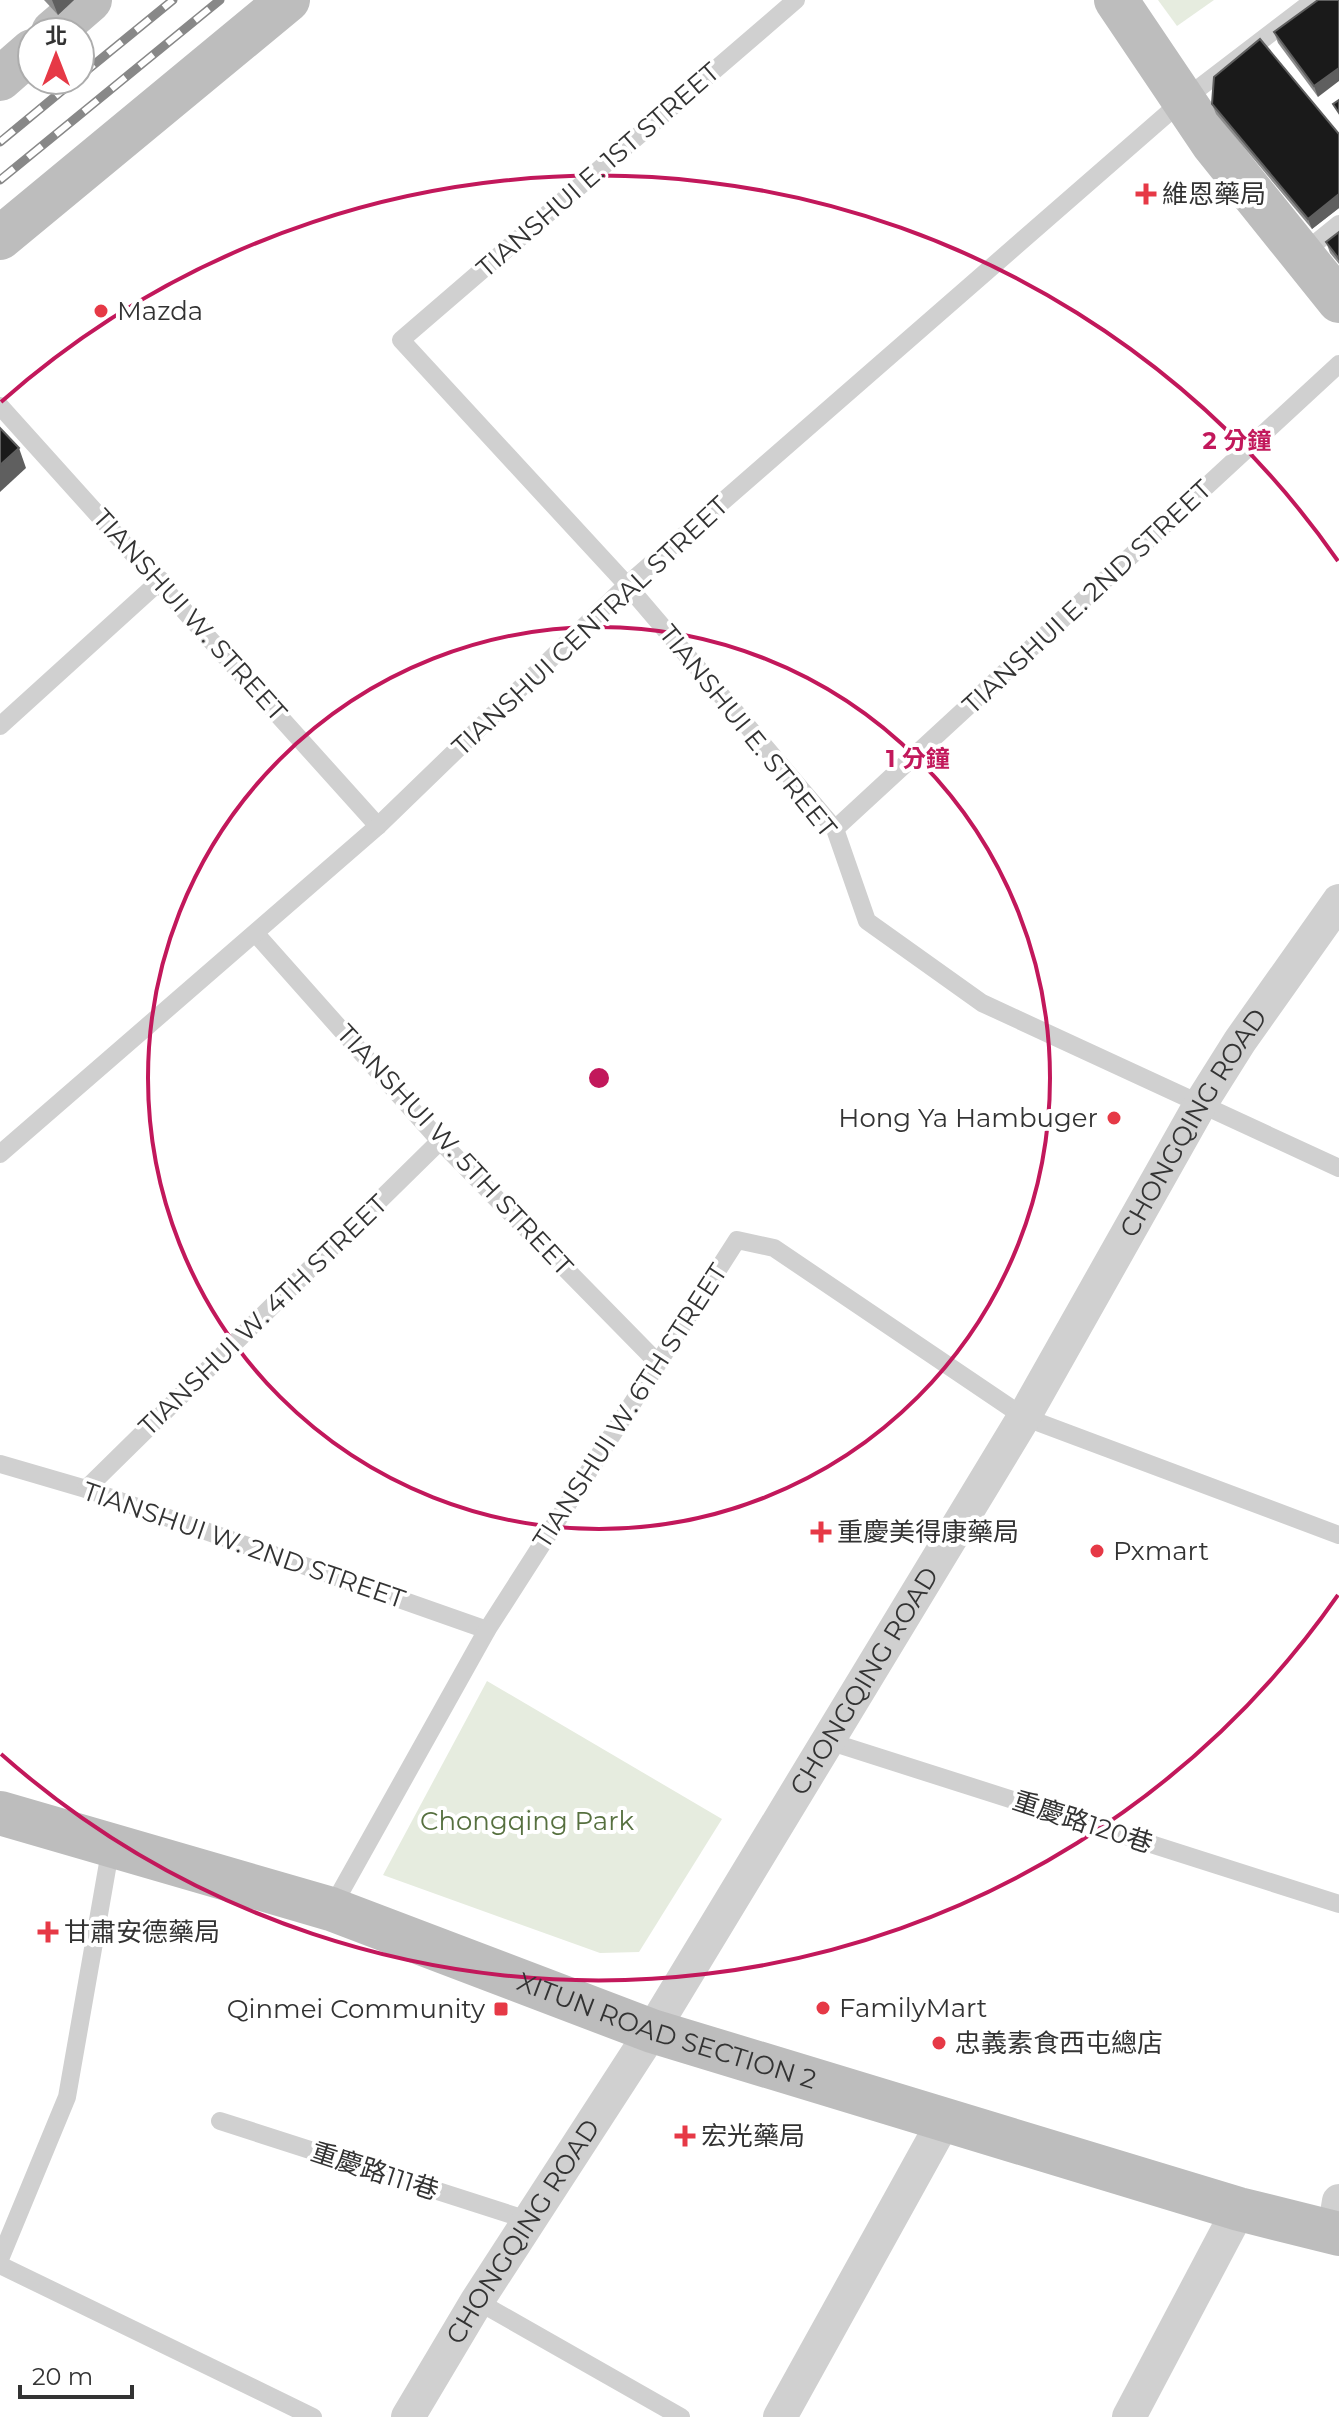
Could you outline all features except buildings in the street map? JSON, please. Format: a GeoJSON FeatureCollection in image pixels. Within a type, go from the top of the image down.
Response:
{"type":"FeatureCollection","features":[{"type":"Feature","properties":{"kind":"street"},"geometry":{"type":"LineString","coordinates":[[72,16],[90,0]]}},
{"type":"Feature","properties":{"kind":"street"},"geometry":{"type":"LineString","coordinates":[[0,238],[288,0]]}},
{"type":"Feature","properties":{"kind":"street"},"geometry":{"type":"LineString","coordinates":[[1116,0],[1182,101],[1339,301]]}},
{"type":"Feature","properties":{"kind":"street"},"geometry":{"type":"LineString","coordinates":[[0,79],[16,65]]}},
{"type":"Feature","properties":{"kind":"street","name":"CHONGQING ROAD"},"geometry":{"type":"LineString","coordinates":[[408,2417],[477,2301],[652,2031],[1024,1417],[1201,1103],[1240,1041],[1339,901]]}},
{"type":"Feature","properties":{"kind":"street","name":"XITUN ROAD SECTION 2"},"geometry":{"type":"LineString","coordinates":[[0,1813],[331,1909],[652,2031],[1239,2209],[1337,2222]]}},
{"type":"Feature","properties":{"kind":"street"},"geometry":{"type":"LineString","coordinates":[[780,2417],[945,2119]]}},
{"type":"Feature","properties":{"kind":"street"},"geometry":{"type":"LineString","coordinates":[[1129,2417],[1239,2209]]}},
{"type":"Feature","properties":{"kind":"lane","name":"TIANSHUI E. 1ST STREET"},"geometry":{"type":"LineString","coordinates":[[401,340],[796,0]]}},
{"type":"Feature","properties":{"kind":"lane","name":"TIANSHUI CENTRAL STREET"},"geometry":{"type":"LineString","coordinates":[[0,1154],[378,826],[627,585],[1182,101],[1314,0]]}},
{"type":"Feature","properties":{"kind":"lane"},"geometry":{"type":"LineString","coordinates":[[1302,254],[1339,224]]}},
{"type":"Feature","properties":{"kind":"lane","name":"TIANSHUI E. STREET"},"geometry":{"type":"LineString","coordinates":[[401,340],[627,585],[835,829],[867,921],[982,1003],[1339,1168]]}},
{"type":"Feature","properties":{"kind":"lane","name":"TIANSHUI E. 2ND STREET"},"geometry":{"type":"LineString","coordinates":[[835,829],[1339,364]]}},
{"type":"Feature","properties":{"kind":"lane","name":"TIANSHUI W. STREET"},"geometry":{"type":"LineString","coordinates":[[0,406],[161,580],[378,826]]}},
{"type":"Feature","properties":{"kind":"lane"},"geometry":{"type":"LineString","coordinates":[[0,726],[161,580]]}},
{"type":"Feature","properties":{"kind":"lane","name":"TIANSHUI W. 5TH STREET"},"geometry":{"type":"LineString","coordinates":[[256,934],[440,1141],[657,1362]]}},
{"type":"Feature","properties":{"kind":"lane","name":"TIANSHUI W. 4TH STREET"},"geometry":{"type":"LineString","coordinates":[[86,1489],[440,1141]]}},
{"type":"Feature","properties":{"kind":"lane","name":"TIANSHUI W. 6TH STREET"},"geometry":{"type":"LineString","coordinates":[[331,1909],[487,1630],[737,1240],[774,1248],[1024,1417],[1339,1535]]}},
{"type":"Feature","properties":{"kind":"lane","name":"TIANSHUI W. 2ND STREET"},"geometry":{"type":"LineString","coordinates":[[0,1464],[86,1489],[487,1630]]}},
{"type":"Feature","properties":{"kind":"lane","name":"重慶路120巷"},"geometry":{"type":"LineString","coordinates":[[828,1741],[1339,1904]]}},
{"type":"Feature","properties":{"kind":"lane"},"geometry":{"type":"LineString","coordinates":[[111,1846],[67,2097],[0,2262],[313,2417]]}},
{"type":"Feature","properties":{"kind":"lane","name":"重慶路111巷"},"geometry":{"type":"LineString","coordinates":[[220,2121],[531,2221]]}},
{"type":"Feature","properties":{"kind":"lane"},"geometry":{"type":"LineString","coordinates":[[477,2301],[681,2417]]}},
{"type":"Feature","properties":{"kind":"green space"},"geometry":{"type":"Polygon","coordinates":[[[1158,0],[1214,0],[1177,26],[1158,0]]]}},
{"type":"Feature","properties":{"kind":"green space","name":"Chongqing Park"},"geometry":{"type":"Polygon","coordinates":[[[487,1681],[722,1819],[639,1952],[600,1953],[383,1875],[487,1681]]]}},
{"type":"Feature","properties":{"kind":"railway"},"geometry":{"type":"LineString","coordinates":[[96,63],[173,0]]}},
{"type":"Feature","properties":{"kind":"railway"},"geometry":{"type":"LineString","coordinates":[[0,180],[220,0]]}},
{"type":"Feature","properties":{"kind":"railway"},"geometry":{"type":"LineString","coordinates":[[0,142],[56,96]]}},
{"type":"Feature","properties":{"kind":"place","name":"維恩藥局"},"geometry":{"type":"Point","coordinates":[1146,194]}},
{"type":"Feature","properties":{"kind":"place","name":"Mazda"},"geometry":{"type":"Point","coordinates":[101,311]}},
{"type":"Feature","properties":{"kind":"place","name":"Hong Ya Hambuger"},"geometry":{"type":"Point","coordinates":[1114,1118]}},
{"type":"Feature","properties":{"kind":"place","name":"重慶美得康藥局"},"geometry":{"type":"Point","coordinates":[821,1532]}},
{"type":"Feature","properties":{"kind":"place","name":"Pxmart"},"geometry":{"type":"Point","coordinates":[1097,1551]}},
{"type":"Feature","properties":{"kind":"place","name":"甘肅安德藥局"},"geometry":{"type":"Point","coordinates":[48,1932]}},
{"type":"Feature","properties":{"kind":"place","name":"FamilyMart"},"geometry":{"type":"Point","coordinates":[823,2008]}},
{"type":"Feature","properties":{"kind":"place","name":"Qinmei Community"},"geometry":{"type":"Point","coordinates":[501,2009]}},
{"type":"Feature","properties":{"kind":"place","name":"忠義素食西屯總店"},"geometry":{"type":"Point","coordinates":[939,2043]}},
{"type":"Feature","properties":{"kind":"place","name":"宏光藥局"},"geometry":{"type":"Point","coordinates":[685,2136]}}]}
